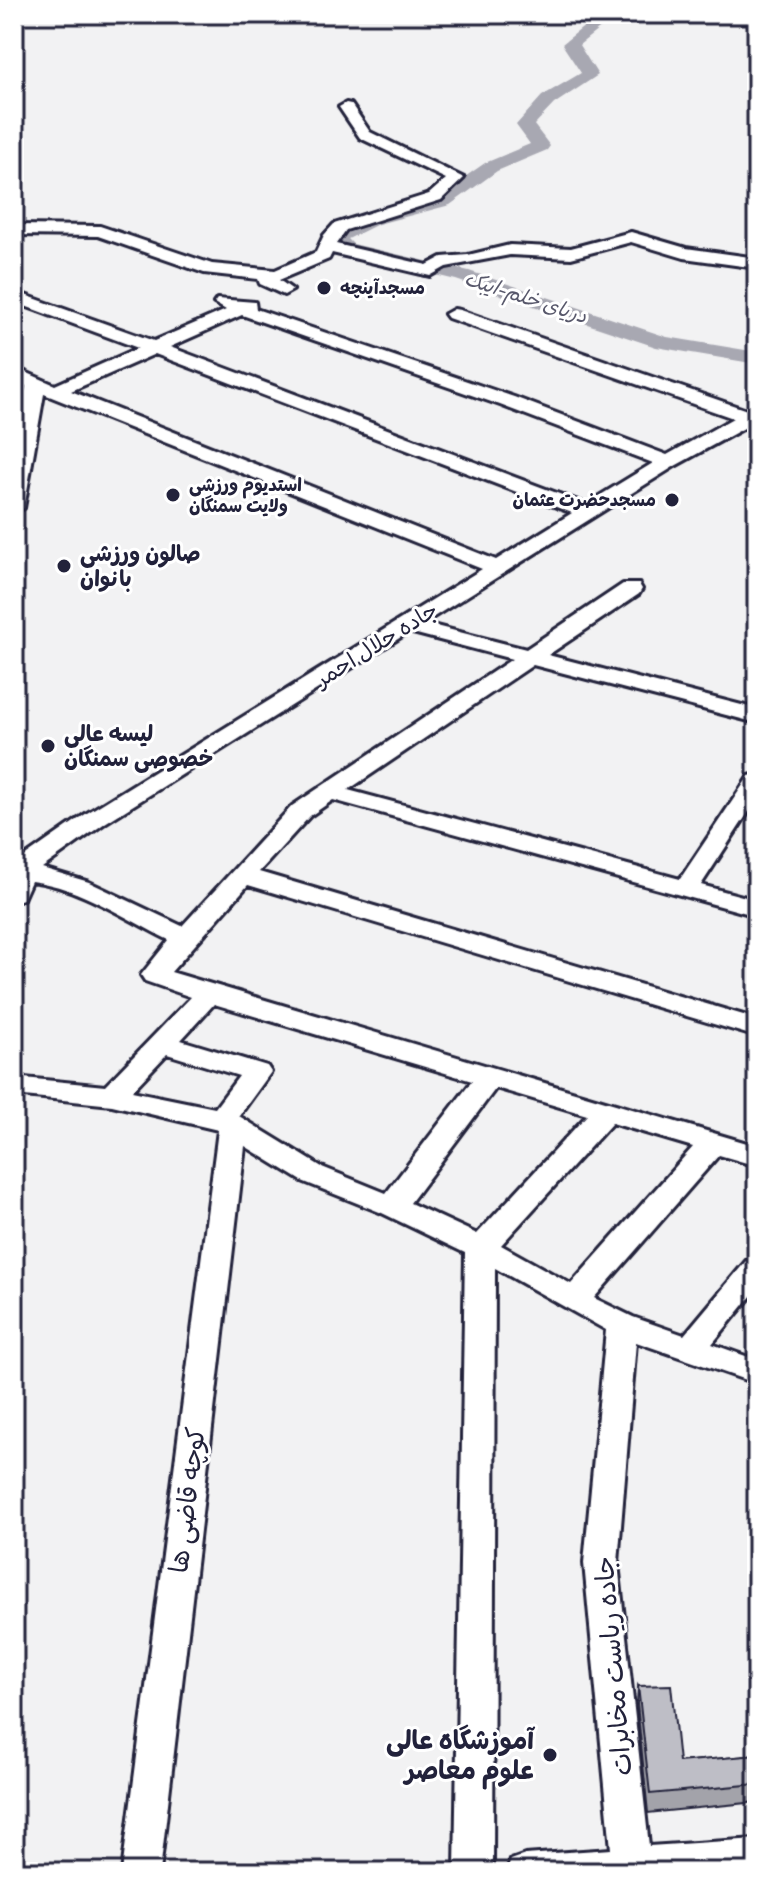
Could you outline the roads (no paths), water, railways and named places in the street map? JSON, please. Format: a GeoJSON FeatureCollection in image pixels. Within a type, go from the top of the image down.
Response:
{"type":"FeatureCollection","features":[{"type":"Feature","properties":{"kind":"street"},"geometry":{"type":"LineString","coordinates":[[45,388],[155,349],[232,307],[284,290],[266,280],[323,255],[332,235],[340,227],[435,197],[456,178],[365,135],[346,107]]}},
{"type":"Feature","properties":{"kind":"street"},"geometry":{"type":"LineString","coordinates":[[14,230],[100,231],[210,269],[275,275]]}},
{"type":"Feature","properties":{"kind":"street"},"geometry":{"type":"LineString","coordinates":[[327,247],[436,266],[510,250],[571,253],[631,237],[684,253],[757,263]]}},
{"type":"Feature","properties":{"kind":"street"},"geometry":{"type":"LineString","coordinates":[[14,296],[418,445],[588,512]]}},
{"type":"Feature","properties":{"kind":"street"},"geometry":{"type":"LineString","coordinates":[[232,307],[507,401],[668,462]]}},
{"type":"Feature","properties":{"kind":"street"},"geometry":{"type":"LineString","coordinates":[[454,314],[753,414]]}},
{"type":"Feature","properties":{"kind":"street"},"geometry":{"type":"LineString","coordinates":[[14,373],[498,568]]}},
{"type":"Feature","properties":{"kind":"street"},"geometry":{"type":"LineString","coordinates":[[14,508],[45,388]]}},
{"type":"Feature","properties":{"kind":"street","name":"جاده حلال احمر"},"geometry":{"type":"LineString","coordinates":[[16,879],[96,818],[668,462],[753,414]]}},
{"type":"Feature","properties":{"kind":"street"},"geometry":{"type":"LineString","coordinates":[[631,589],[301,811],[154,975],[757,1156]]}},
{"type":"Feature","properties":{"kind":"street"},"geometry":{"type":"LineString","coordinates":[[406,625],[757,716]]}},
{"type":"Feature","properties":{"kind":"street"},"geometry":{"type":"LineString","coordinates":[[686,889],[757,781]]}},
{"type":"Feature","properties":{"kind":"street"},"geometry":{"type":"LineString","coordinates":[[329,792],[757,908]]}},
{"type":"Feature","properties":{"kind":"street"},"geometry":{"type":"LineString","coordinates":[[16,879],[43,874],[69,883],[185,938]]}},
{"type":"Feature","properties":{"kind":"street"},"geometry":{"type":"LineString","coordinates":[[242,875],[757,1028]]}},
{"type":"Feature","properties":{"kind":"street"},"geometry":{"type":"LineString","coordinates":[[112,1096],[209,994]]}},
{"type":"Feature","properties":{"kind":"street"},"geometry":{"type":"LineString","coordinates":[[162,1043],[257,1072],[228,1123]]}},
{"type":"Feature","properties":{"kind":"street"},"geometry":{"type":"LineString","coordinates":[[392,1206],[490,1076]]}},
{"type":"Feature","properties":{"kind":"street"},"geometry":{"type":"LineString","coordinates":[[14,1086],[112,1096],[228,1123],[312,1174],[392,1206],[522,1268],[574,1301],[622,1325],[757,1372]]}},
{"type":"Feature","properties":{"kind":"street"},"geometry":{"type":"LineString","coordinates":[[474,1872],[480,1249],[607,1111]]}},
{"type":"Feature","properties":{"kind":"street","name":"کوچه قاضی ها"},"geometry":{"type":"LineString","coordinates":[[141,1872],[228,1123]]}},
{"type":"Feature","properties":{"kind":"street"},"geometry":{"type":"LineString","coordinates":[[574,1301],[713,1143]]}},
{"type":"Feature","properties":{"kind":"street"},"geometry":{"type":"LineString","coordinates":[[689,1350],[757,1269]]}},
{"type":"Feature","properties":{"kind":"street","name":"جاده ریاست مخابرات"},"geometry":{"type":"LineString","coordinates":[[622,1325],[601,1563],[632,1864]]}},
{"type":"Feature","properties":{"kind":"street"},"geometry":{"type":"LineString","coordinates":[[525,1872],[757,1856]]}},
{"type":"Feature","properties":{"kind":"waterway","name":"دریای خلم-ایبک"},"geometry":{"type":"LineString","coordinates":[[610,14],[570,44],[590,75],[548,100],[525,125],[541,146],[491,167],[443,201],[371,220],[336,238],[346,248],[462,275],[663,343],[757,358]]}},
{"type":"Feature","properties":{"kind":"place","name":"مسجدآینچه"},"geometry":{"type":"Point","coordinates":[324,288]}},
{"type":"Feature","properties":{"kind":"place","name":"استدیوم ورزشی ولایت سمنگان"},"geometry":{"type":"Point","coordinates":[173,495]}},
{"type":"Feature","properties":{"kind":"place","name":"مسجدحضرت عثمان"},"geometry":{"type":"Point","coordinates":[672,500]}},
{"type":"Feature","properties":{"kind":"place","name":"صالون ورزشی بانوان"},"geometry":{"type":"Point","coordinates":[64,566]}},
{"type":"Feature","properties":{"kind":"place","name":"لیسه عالی خصوصی سمنگان"},"geometry":{"type":"Point","coordinates":[48,746]}},
{"type":"Feature","properties":{"kind":"place","name":"آموزشگاه عالی علوم معاصر"},"geometry":{"type":"Point","coordinates":[550,1755]}}]}
